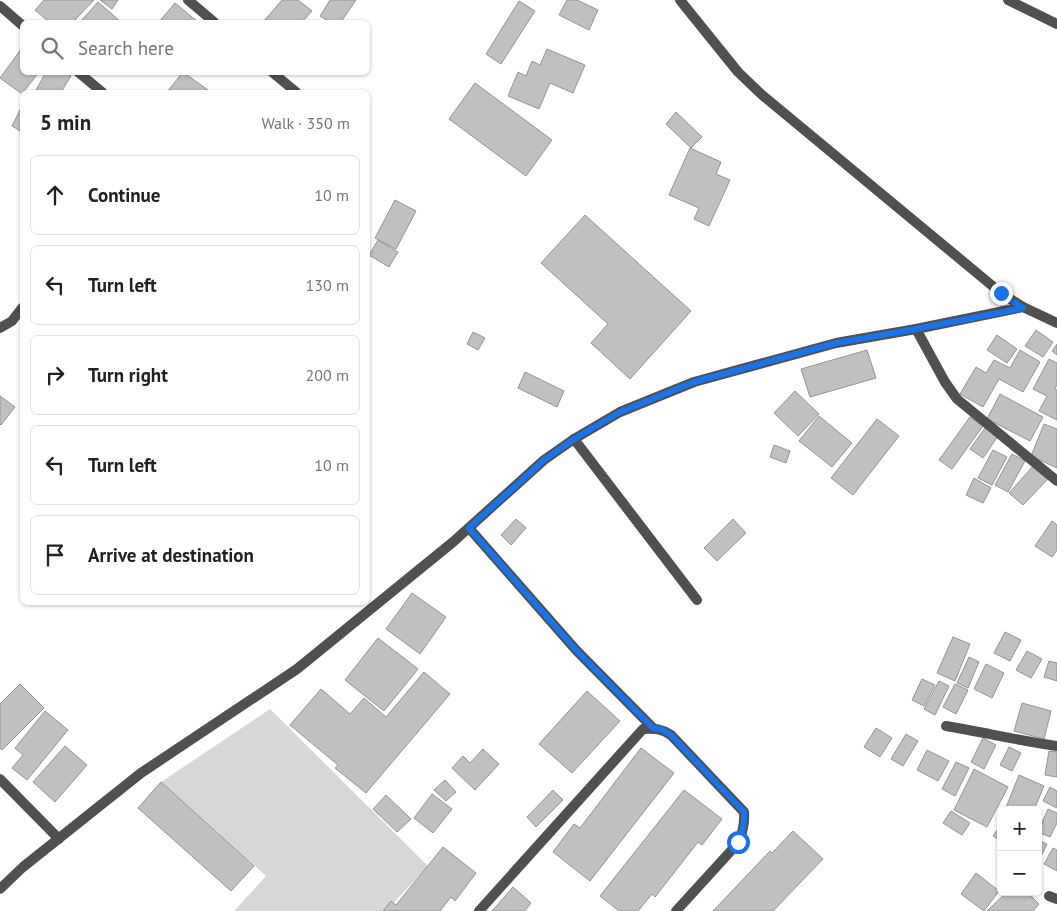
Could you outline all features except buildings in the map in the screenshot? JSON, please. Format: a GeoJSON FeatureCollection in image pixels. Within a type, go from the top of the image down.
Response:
{"type":"FeatureCollection","features":[{"type":"Feature","properties":{"kind":"street"},"geometry":{"type":"LineString","coordinates":[[188,0],[212,20]]}},
{"type":"Feature","properties":{"kind":"street"},"geometry":{"type":"LineString","coordinates":[[680,0],[738,72],[754,88],[1001,293],[1023,308],[1057,323]]}},
{"type":"Feature","properties":{"kind":"street"},"geometry":{"type":"LineString","coordinates":[[1008,0],[1057,24]]}},
{"type":"Feature","properties":{"kind":"street"},"geometry":{"type":"LineString","coordinates":[[0,6],[20,23]]}},
{"type":"Feature","properties":{"kind":"street"},"geometry":{"type":"LineString","coordinates":[[82,75],[100,90]]}},
{"type":"Feature","properties":{"kind":"street"},"geometry":{"type":"LineString","coordinates":[[276,75],[294,90]]}},
{"type":"Feature","properties":{"kind":"street"},"geometry":{"type":"LineString","coordinates":[[0,889],[23,867],[141,773],[297,669],[469,528],[544,460],[574,439],[620,412],[694,382],[836,343],[1023,308]]}},
{"type":"Feature","properties":{"kind":"street"},"geometry":{"type":"LineString","coordinates":[[0,328],[12,321],[20,311]]}},
{"type":"Feature","properties":{"kind":"street"},"geometry":{"type":"LineString","coordinates":[[916,329],[945,382],[958,399],[1057,481]]}},
{"type":"Feature","properties":{"kind":"street"},"geometry":{"type":"LineString","coordinates":[[574,439],[697,600]]}},
{"type":"Feature","properties":{"kind":"street"},"geometry":{"type":"LineString","coordinates":[[469,528],[576,650],[653,728]]}},
{"type":"Feature","properties":{"kind":"street"},"geometry":{"type":"LineString","coordinates":[[946,726],[1008,737],[1034,744],[1057,746]]}},
{"type":"Feature","properties":{"kind":"street"},"geometry":{"type":"LineString","coordinates":[[479,911],[643,729],[653,728],[663,730],[671,735],[744,812],[743,832],[738,842],[676,911]]}},
{"type":"Feature","properties":{"kind":"street"},"geometry":{"type":"LineString","coordinates":[[0,779],[59,839]]}},
{"type":"Feature","properties":{"kind":"shaded area"},"geometry":{"type":"Polygon","coordinates":[[[270,709],[428,866],[386,911],[234,911],[266,876],[161,782],[270,709]]]}},
{"type":"Feature","properties":{"kind":"route"},"geometry":{"type":"LineString","coordinates":[[738,842],[743,832],[744,812],[671,735],[663,730],[653,728],[576,650],[469,528],[544,460],[574,439],[620,412],[694,382],[836,343],[1023,308],[1001,293]]}}]}
